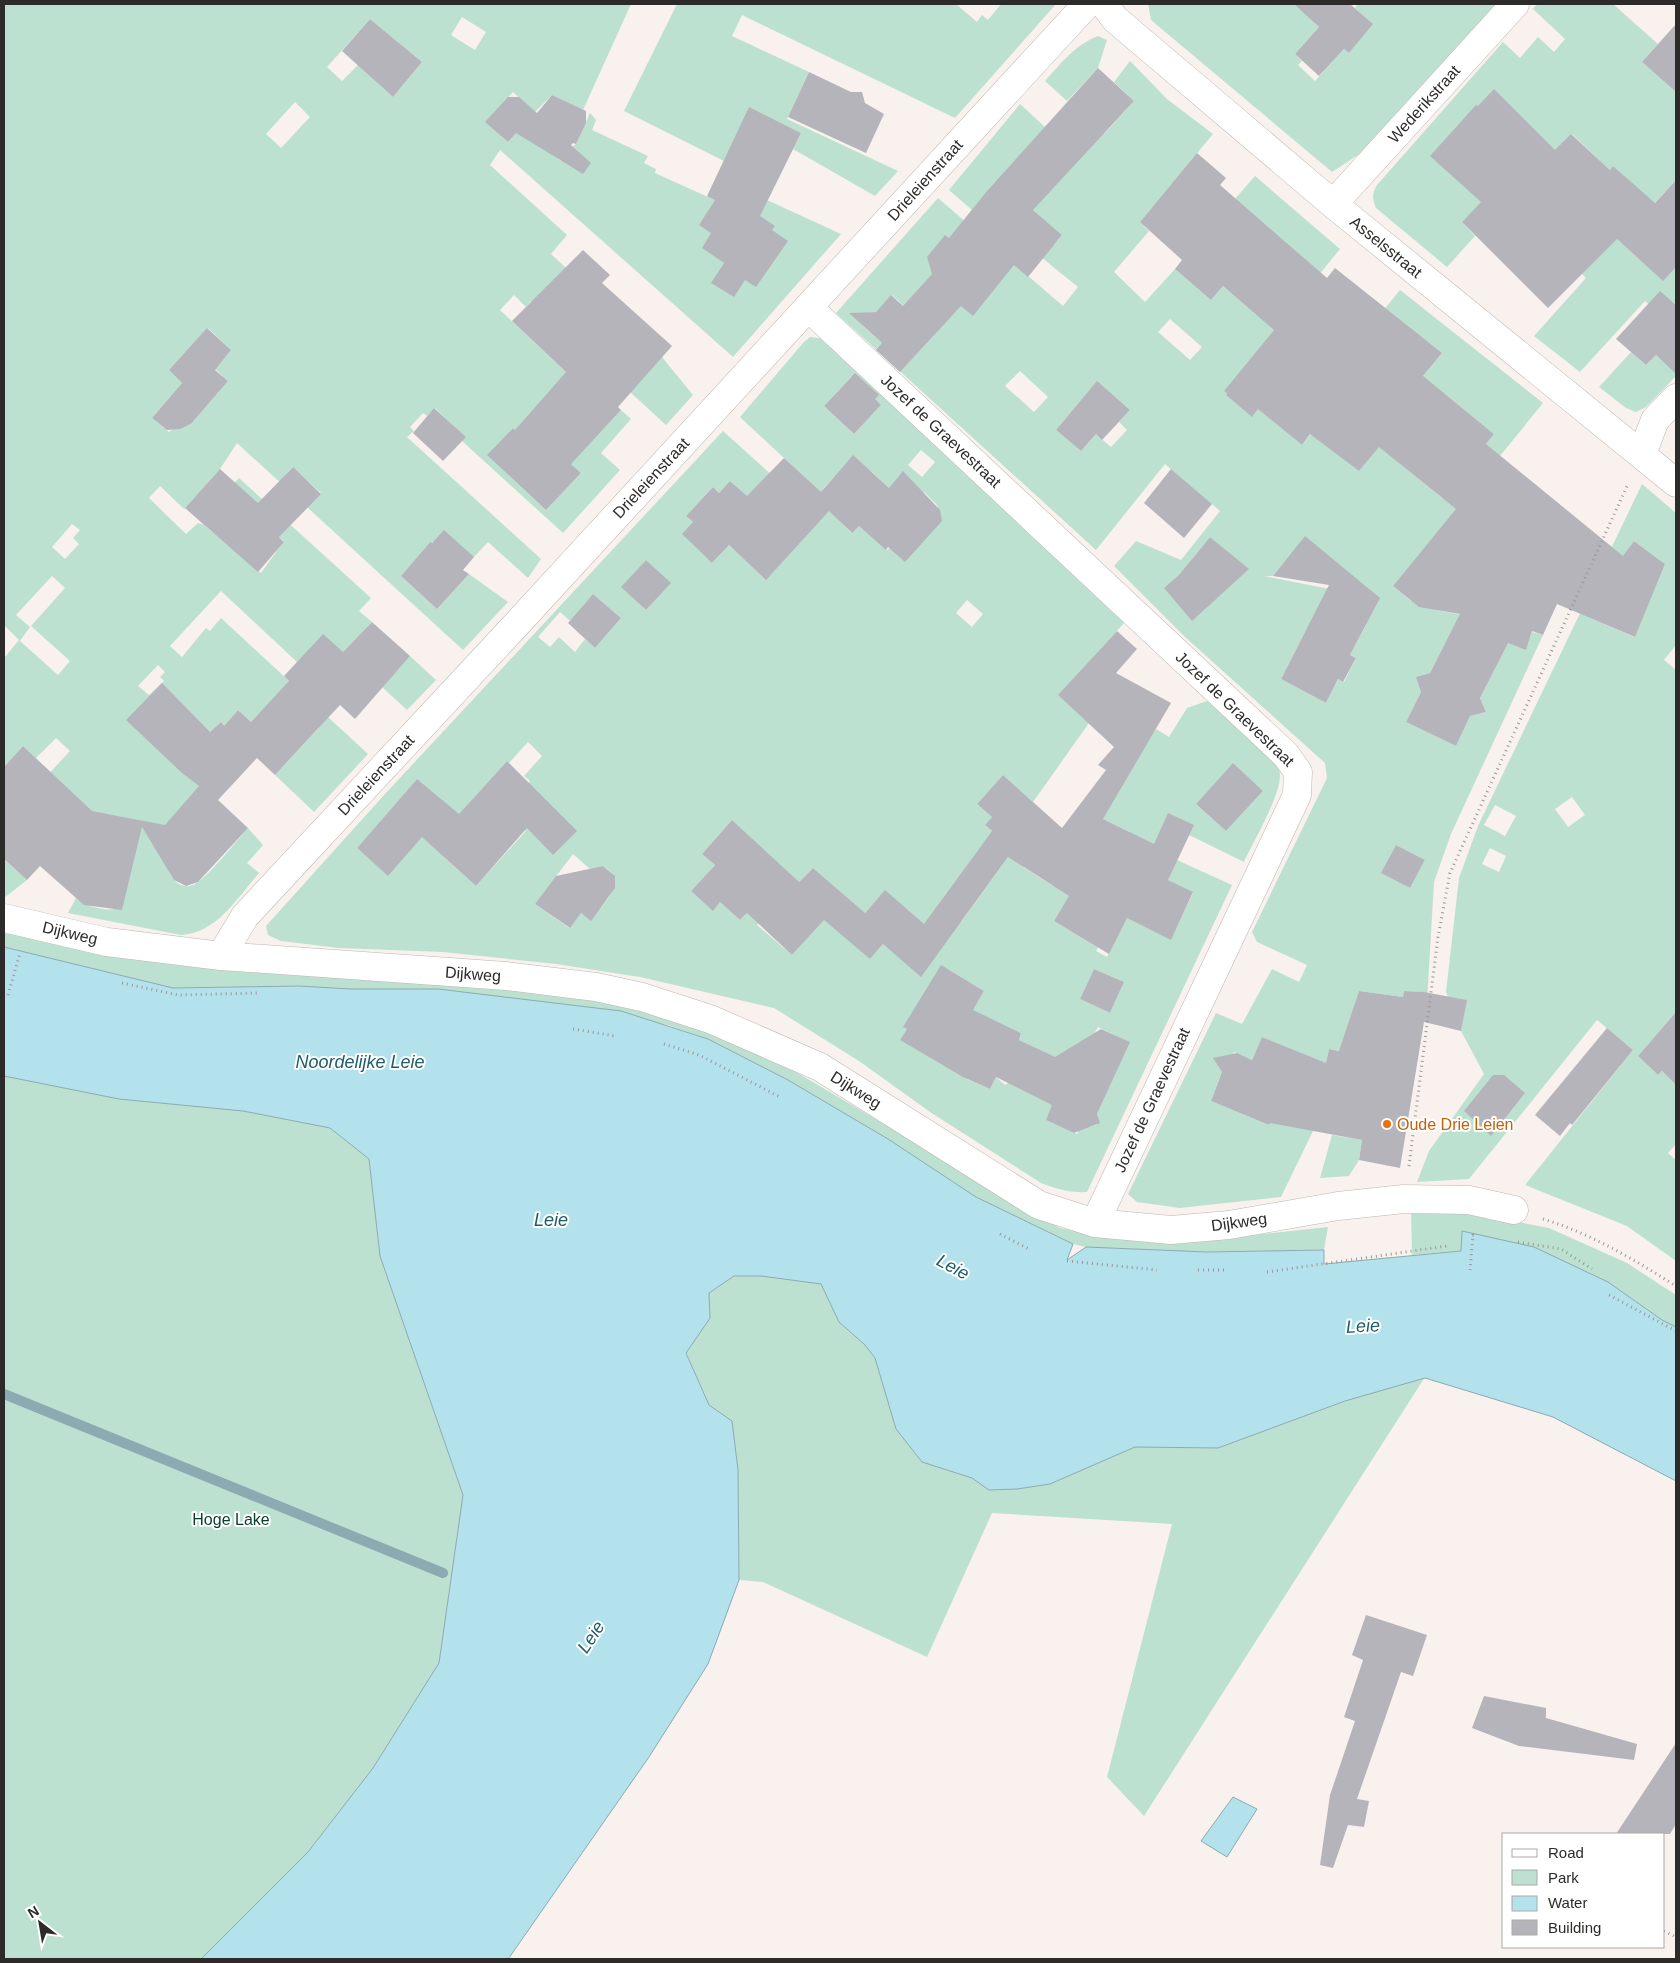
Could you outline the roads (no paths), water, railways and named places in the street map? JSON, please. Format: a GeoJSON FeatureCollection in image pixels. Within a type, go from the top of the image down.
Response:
{"type":"FeatureCollection","features":[{"type":"Feature","properties":{"kind":"street","name":"Drieleienstraat"},"geometry":{"type":"LineString","coordinates":[[221,956],[245,916],[809,308],[1087,4]]}},
{"type":"Feature","properties":{"kind":"street","name":"Asselsstraat"},"geometry":{"type":"LineString","coordinates":[[1104,4],[1115,19],[1333,204],[1676,483]]}},
{"type":"Feature","properties":{"kind":"street","name":"Wederikstraat"},"geometry":{"type":"LineString","coordinates":[[1333,204],[1515,4]]}},
{"type":"Feature","properties":{"kind":"street","name":"Jozef de Graevestraat"},"geometry":{"type":"LineString","coordinates":[[809,308],[1286,755],[1298,772],[1297,795],[1095,1223]]}},
{"type":"Feature","properties":{"kind":"street"},"geometry":{"type":"LineString","coordinates":[[1642,454],[1655,420],[1676,398]]}},
{"type":"Feature","properties":{"kind":"street","name":"Dijkweg"},"geometry":{"type":"LineString","coordinates":[[4,918],[107,942],[221,956],[506,976],[596,988],[673,1006],[710,1019],[820,1067],[1039,1205],[1095,1223],[1170,1230],[1229,1225],[1338,1206],[1404,1199],[1469,1200],[1514,1210]]}},
{"type":"Feature","properties":{"kind":"water","name":"Leie"},"geometry":{"type":"Polygon","coordinates":[[[4,947],[173,988],[299,986],[351,989],[438,989],[621,1011],[708,1039],[788,1080],[888,1139],[976,1197],[1073,1244],[1067,1260],[1086,1247],[1207,1252],[1324,1250],[1324,1264],[1461,1251],[1462,1231],[1534,1247],[1608,1282],[1662,1320],[1676,1327],[1676,1481],[1553,1417],[1425,1378],[1345,1401],[1218,1448],[1135,1447],[1050,1484],[1017,1489],[989,1490],[972,1478],[922,1462],[896,1429],[875,1358],[865,1345],[839,1322],[821,1284],[761,1276],[734,1276],[709,1293],[710,1318],[686,1353],[709,1405],[732,1421],[738,1470],[739,1580],[708,1664],[649,1757],[508,1959],[201,1959],[308,1852],[373,1768],[439,1663],[463,1495],[380,1256],[369,1159],[330,1128],[243,1111],[119,1099],[4,1076],[4,947]]]}},
{"type":"Feature","properties":{"kind":"water"},"geometry":{"type":"Polygon","coordinates":[[[1233,1797],[1257,1809],[1227,1857],[1201,1841],[1233,1797]]]}},
{"type":"Feature","properties":{"kind":"waterway"},"geometry":{"type":"LineString","coordinates":[[4,1394],[443,1573]]}},
{"type":"Feature","properties":{"kind":"place","name":"Oude Drie Leien"},"geometry":{"type":"Point","coordinates":[1387,1124]}},
{"type":"Feature","properties":{"kind":"water label","name":"Noordelijke Leie"},"geometry":{"type":"Point","coordinates":[360,1062]}},
{"type":"Feature","properties":{"kind":"park label","name":"Hoge Lake"},"geometry":{"type":"Point","coordinates":[231,1519]}}]}
